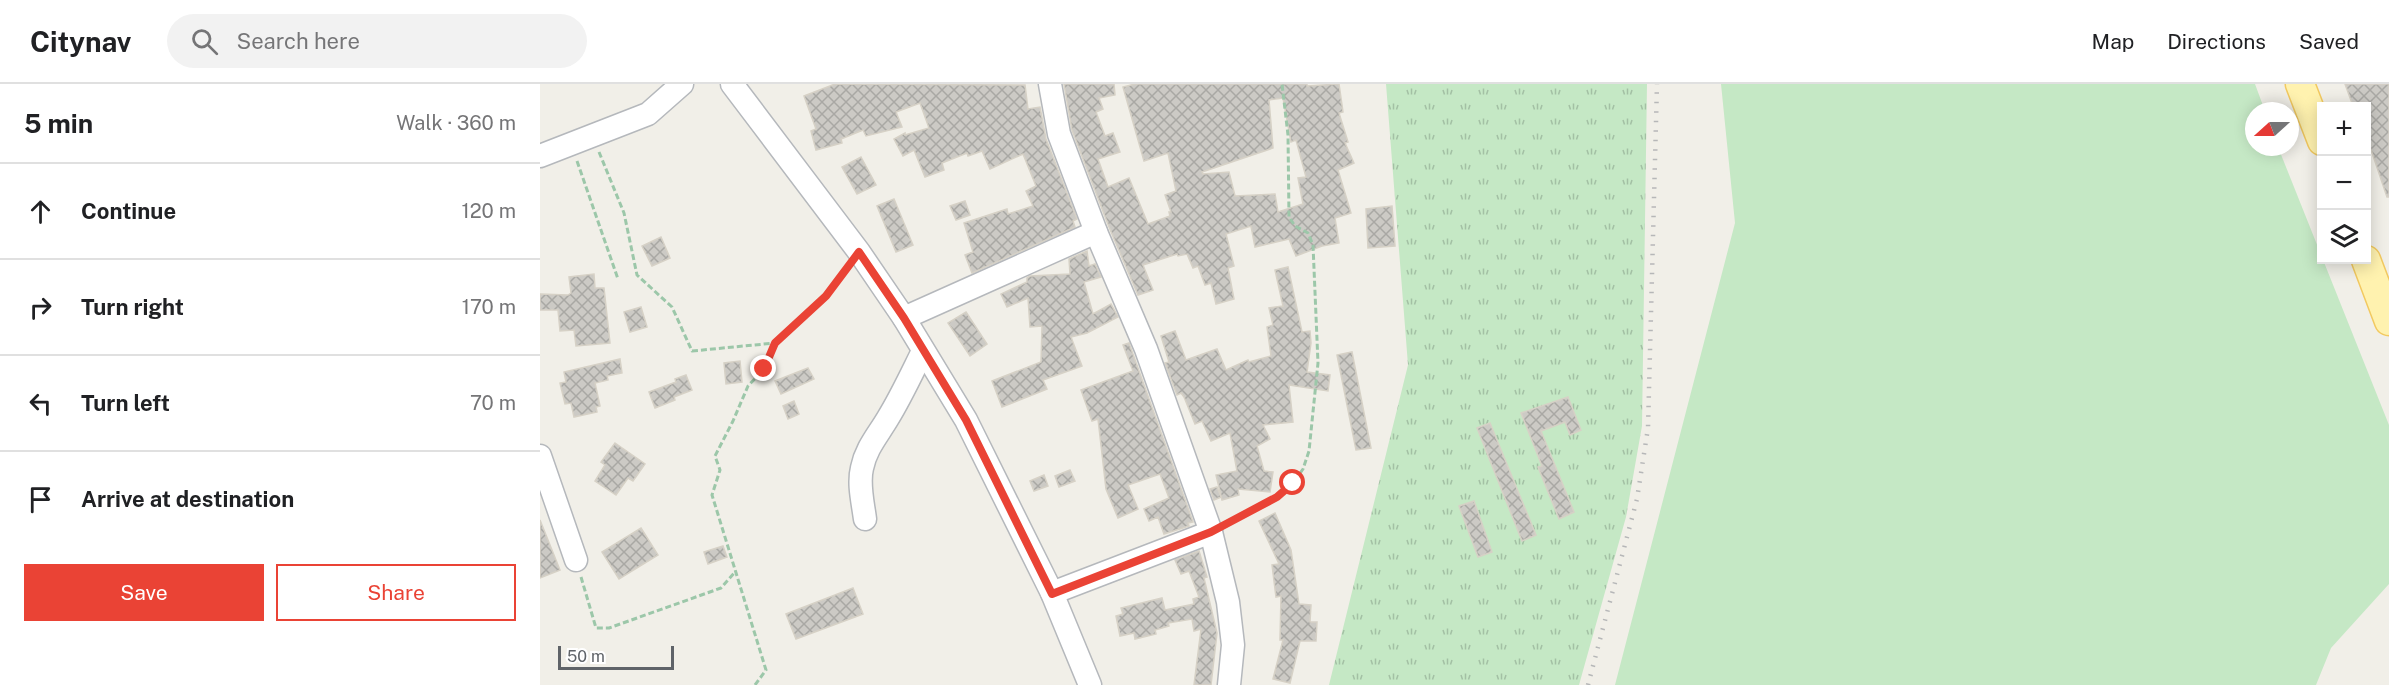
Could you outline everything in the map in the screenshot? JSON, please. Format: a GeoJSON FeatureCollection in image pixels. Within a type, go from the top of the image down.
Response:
{"type":"FeatureCollection","features":[{"type":"Feature","properties":{"kind":"main road"},"geometry":{"type":"LineString","coordinates":[[2300,84],[2317,128]]}},
{"type":"Feature","properties":{"kind":"main road"},"geometry":{"type":"LineString","coordinates":[[2368,264],[2389,321]]}},
{"type":"Feature","properties":{"kind":"street"},"geometry":{"type":"LineString","coordinates":[[540,156],[648,114],[682,84]]}},
{"type":"Feature","properties":{"kind":"street"},"geometry":{"type":"LineString","coordinates":[[732,84],[859,252],[904,318],[966,420],[1052,594],[1090,685]]}},
{"type":"Feature","properties":{"kind":"street"},"geometry":{"type":"LineString","coordinates":[[1050,84],[1059,134],[1096,232],[1146,349],[1211,532],[1228,602],[1233,645],[1229,685]]}},
{"type":"Feature","properties":{"kind":"street"},"geometry":{"type":"LineString","coordinates":[[904,318],[1096,232]]}},
{"type":"Feature","properties":{"kind":"street"},"geometry":{"type":"LineString","coordinates":[[865,519],[861,492],[861,469],[873,438],[892,410],[923,351]]}},
{"type":"Feature","properties":{"kind":"street"},"geometry":{"type":"LineString","coordinates":[[540,456],[576,560]]}},
{"type":"Feature","properties":{"kind":"street"},"geometry":{"type":"LineString","coordinates":[[1052,594],[1211,532]]}},
{"type":"Feature","properties":{"kind":"path"},"geometry":{"type":"LineString","coordinates":[[1211,532],[1277,497],[1303,469],[1309,451],[1318,355],[1312,245],[1308,232],[1294,226],[1289,217],[1288,135],[1282,84]]}},
{"type":"Feature","properties":{"kind":"path"},"geometry":{"type":"LineString","coordinates":[[582,141],[618,279]]}},
{"type":"Feature","properties":{"kind":"path"},"geometry":{"type":"LineString","coordinates":[[582,141],[624,213],[637,275],[672,307],[692,351],[775,343]]}},
{"type":"Feature","properties":{"kind":"path"},"geometry":{"type":"LineString","coordinates":[[755,685],[766,670],[712,495],[720,470],[714,456],[734,422],[748,386],[764,369],[775,343],[826,296],[859,252]]}},
{"type":"Feature","properties":{"kind":"path"},"geometry":{"type":"LineString","coordinates":[[576,560],[596,628],[609,628],[721,588],[736,571]]}},
{"type":"Feature","properties":{"kind":"green space"},"geometry":{"type":"Polygon","coordinates":[[[1386,84],[1647,84],[1642,426],[1626,517],[1579,685],[1329,685],[1408,365],[1386,84]]]}},
{"type":"Feature","properties":{"kind":"green space"},"geometry":{"type":"Polygon","coordinates":[[[1721,84],[2255,84],[2262,102],[2245,102],[2245,156],[2282,156],[2317,245],[2317,264],[2325,264],[2389,425],[2389,584],[2331,648],[2316,685],[1615,685],[1735,223],[1721,84]]]}},
{"type":"Feature","properties":{"kind":"building"},"geometry":{"type":"Polygon","coordinates":[[[835,84],[1025,85],[1028,109],[1040,107],[1046,139],[1077,219],[1073,221],[1075,227],[972,273],[965,255],[973,252],[964,223],[1007,209],[1008,214],[1033,206],[1026,191],[1036,186],[1023,154],[990,169],[982,151],[968,156],[967,153],[942,163],[944,170],[925,177],[914,150],[903,156],[894,139],[905,133],[905,135],[929,128],[920,103],[896,112],[902,127],[866,136],[863,130],[841,139],[842,143],[816,150],[811,131],[816,129],[804,96],[835,84]]]}},
{"type":"Feature","properties":{"kind":"building"},"geometry":{"type":"Polygon","coordinates":[[[1064,84],[1114,84],[1115,95],[1099,98],[1103,109],[1096,112],[1105,136],[1113,133],[1120,152],[1098,159],[1108,187],[1129,178],[1148,224],[1170,216],[1169,212],[1171,212],[1165,195],[1176,191],[1168,153],[1144,161],[1123,87],[1135,84],[1307,84],[1307,86],[1339,84],[1343,112],[1339,113],[1348,142],[1345,143],[1354,163],[1338,170],[1351,213],[1335,218],[1339,243],[1322,246],[1296,256],[1289,239],[1255,247],[1251,226],[1226,234],[1234,266],[1228,268],[1234,299],[1216,304],[1211,283],[1205,285],[1198,266],[1193,268],[1187,254],[1178,256],[1177,254],[1143,265],[1153,290],[1138,295],[1072,130],[1064,84]],[[1283,98],[1269,100],[1273,148],[1202,172],[1203,174],[1229,172],[1235,196],[1275,194],[1278,212],[1303,204],[1298,178],[1306,177],[1296,140],[1291,142],[1283,98]]]}},
{"type":"Feature","properties":{"kind":"building"},"geometry":{"type":"Polygon","coordinates":[[[2345,84],[2389,84],[2389,197],[2387,197],[2371,150],[2371,102],[2352,102],[2345,84]]]}},
{"type":"Feature","properties":{"kind":"building"},"geometry":{"type":"Polygon","coordinates":[[[861,157],[876,185],[857,194],[842,167],[861,157]]]}},
{"type":"Feature","properties":{"kind":"building"},"geometry":{"type":"Polygon","coordinates":[[[894,199],[913,245],[896,252],[877,206],[894,199]]]}},
{"type":"Feature","properties":{"kind":"building"},"geometry":{"type":"Polygon","coordinates":[[[965,201],[970,215],[956,220],[950,206],[965,201]]]}},
{"type":"Feature","properties":{"kind":"building"},"geometry":{"type":"Polygon","coordinates":[[[1392,206],[1395,246],[1368,248],[1366,209],[1392,206]]]}},
{"type":"Feature","properties":{"kind":"building"},"geometry":{"type":"Polygon","coordinates":[[[661,237],[670,258],[652,266],[642,246],[661,237]]]}},
{"type":"Feature","properties":{"kind":"building"},"geometry":{"type":"Polygon","coordinates":[[[1087,251],[1089,266],[1095,264],[1101,277],[1084,282],[1093,314],[1111,304],[1118,317],[1087,333],[1071,337],[1082,366],[1043,380],[1047,389],[1002,407],[992,381],[1041,362],[1042,326],[1030,327],[1028,298],[1007,307],[1001,294],[1027,282],[1030,276],[1070,274],[1069,259],[1087,251]]]}},
{"type":"Feature","properties":{"kind":"building"},"geometry":{"type":"Polygon","coordinates":[[[1288,267],[1302,332],[1310,331],[1311,343],[1307,372],[1330,375],[1328,391],[1289,385],[1293,422],[1263,425],[1270,439],[1257,446],[1264,471],[1273,472],[1270,492],[1238,489],[1239,495],[1222,500],[1216,475],[1237,471],[1230,433],[1211,441],[1202,421],[1195,424],[1184,397],[1181,393],[1177,395],[1165,363],[1169,362],[1161,336],[1175,331],[1186,360],[1217,349],[1226,370],[1248,360],[1249,362],[1271,356],[1267,327],[1273,325],[1269,308],[1283,306],[1275,270],[1288,267]]]}},
{"type":"Feature","properties":{"kind":"building"},"geometry":{"type":"Polygon","coordinates":[[[594,274],[595,288],[604,288],[610,343],[576,346],[574,330],[560,331],[558,310],[540,310],[540,294],[568,295],[571,293],[569,277],[594,274]]]}},
{"type":"Feature","properties":{"kind":"building"},"geometry":{"type":"Polygon","coordinates":[[[641,307],[647,327],[630,332],[624,312],[641,307]]]}},
{"type":"Feature","properties":{"kind":"building"},"geometry":{"type":"Polygon","coordinates":[[[966,312],[987,344],[970,356],[948,323],[966,312]]]}},
{"type":"Feature","properties":{"kind":"building"},"geometry":{"type":"Polygon","coordinates":[[[1129,343],[1193,522],[1188,523],[1189,526],[1164,534],[1158,517],[1149,521],[1144,509],[1169,498],[1160,474],[1128,485],[1138,509],[1118,518],[1106,489],[1098,419],[1092,421],[1081,390],[1133,371],[1123,345],[1129,343]]]}},
{"type":"Feature","properties":{"kind":"building"},"geometry":{"type":"Polygon","coordinates":[[[1352,352],[1371,448],[1356,450],[1337,355],[1352,352]]]}},
{"type":"Feature","properties":{"kind":"building"},"geometry":{"type":"Polygon","coordinates":[[[620,359],[622,373],[607,376],[608,380],[595,383],[600,406],[596,407],[597,412],[574,417],[571,403],[565,404],[560,383],[566,382],[564,372],[620,359]]]}},
{"type":"Feature","properties":{"kind":"building"},"geometry":{"type":"Polygon","coordinates":[[[740,361],[742,382],[726,384],[724,363],[740,361]]]}},
{"type":"Feature","properties":{"kind":"building"},"geometry":{"type":"Polygon","coordinates":[[[808,368],[814,379],[781,394],[775,381],[808,368]]]}},
{"type":"Feature","properties":{"kind":"building"},"geometry":{"type":"Polygon","coordinates":[[[686,375],[692,390],[655,408],[649,392],[676,382],[675,379],[686,375]]]}},
{"type":"Feature","properties":{"kind":"building"},"geometry":{"type":"Polygon","coordinates":[[[1568,397],[1581,430],[1570,435],[1565,422],[1541,431],[1574,512],[1559,519],[1538,467],[1542,466],[1521,413],[1568,397]]]}},
{"type":"Feature","properties":{"kind":"building"},"geometry":{"type":"Polygon","coordinates":[[[794,401],[799,414],[788,419],[783,406],[794,401]]]}},
{"type":"Feature","properties":{"kind":"building"},"geometry":{"type":"Polygon","coordinates":[[[1490,423],[1536,535],[1522,541],[1477,428],[1490,423]]]}},
{"type":"Feature","properties":{"kind":"building"},"geometry":{"type":"Polygon","coordinates":[[[615,443],[645,464],[633,481],[628,478],[616,495],[595,481],[605,465],[601,462],[615,443]]]}},
{"type":"Feature","properties":{"kind":"building"},"geometry":{"type":"Polygon","coordinates":[[[1070,470],[1075,481],[1059,487],[1055,476],[1070,470]]]}},
{"type":"Feature","properties":{"kind":"building"},"geometry":{"type":"Polygon","coordinates":[[[1044,475],[1048,486],[1034,491],[1030,481],[1044,475]]]}},
{"type":"Feature","properties":{"kind":"building"},"geometry":{"type":"Polygon","coordinates":[[[1217,487],[1221,497],[1214,500],[1210,489],[1217,487]]]}},
{"type":"Feature","properties":{"kind":"building"},"geometry":{"type":"Polygon","coordinates":[[[1474,501],[1492,552],[1478,557],[1459,506],[1474,501]]]}},
{"type":"Feature","properties":{"kind":"building"},"geometry":{"type":"Polygon","coordinates":[[[1275,513],[1291,550],[1299,604],[1311,605],[1310,622],[1317,622],[1316,641],[1300,641],[1290,683],[1273,679],[1283,640],[1280,640],[1281,596],[1276,597],[1272,565],[1279,564],[1259,521],[1275,513]]]}},
{"type":"Feature","properties":{"kind":"building"},"geometry":{"type":"Polygon","coordinates":[[[540,520],[560,570],[540,578],[540,520]]]}},
{"type":"Feature","properties":{"kind":"building"},"geometry":{"type":"Polygon","coordinates":[[[641,528],[658,555],[619,579],[602,552],[641,528]]]}},
{"type":"Feature","properties":{"kind":"building"},"geometry":{"type":"Polygon","coordinates":[[[723,546],[727,557],[708,564],[704,552],[723,546]]]}},
{"type":"Feature","properties":{"kind":"building"},"geometry":{"type":"Polygon","coordinates":[[[1199,551],[1207,577],[1204,578],[1217,633],[1211,685],[1194,685],[1201,629],[1194,631],[1192,619],[1168,623],[1169,626],[1155,630],[1156,634],[1135,639],[1134,633],[1120,636],[1116,616],[1123,614],[1121,608],[1162,598],[1165,610],[1194,604],[1193,599],[1199,597],[1189,571],[1181,574],[1175,560],[1199,551]]]}},
{"type":"Feature","properties":{"kind":"building"},"geometry":{"type":"Polygon","coordinates":[[[853,588],[863,614],[796,639],[786,614],[853,588]]]}},
{"type":"Feature","properties":{"kind":"railway"},"geometry":{"type":"LineString","coordinates":[[1588,685],[1637,499],[1648,428],[1657,84]]}},
{"type":"Feature","properties":{"kind":"route"},"geometry":{"type":"LineString","coordinates":[[764,369],[775,343],[826,296],[859,252],[904,318],[966,420],[1052,594],[1211,532],[1277,497],[1293,483]]}}]}
